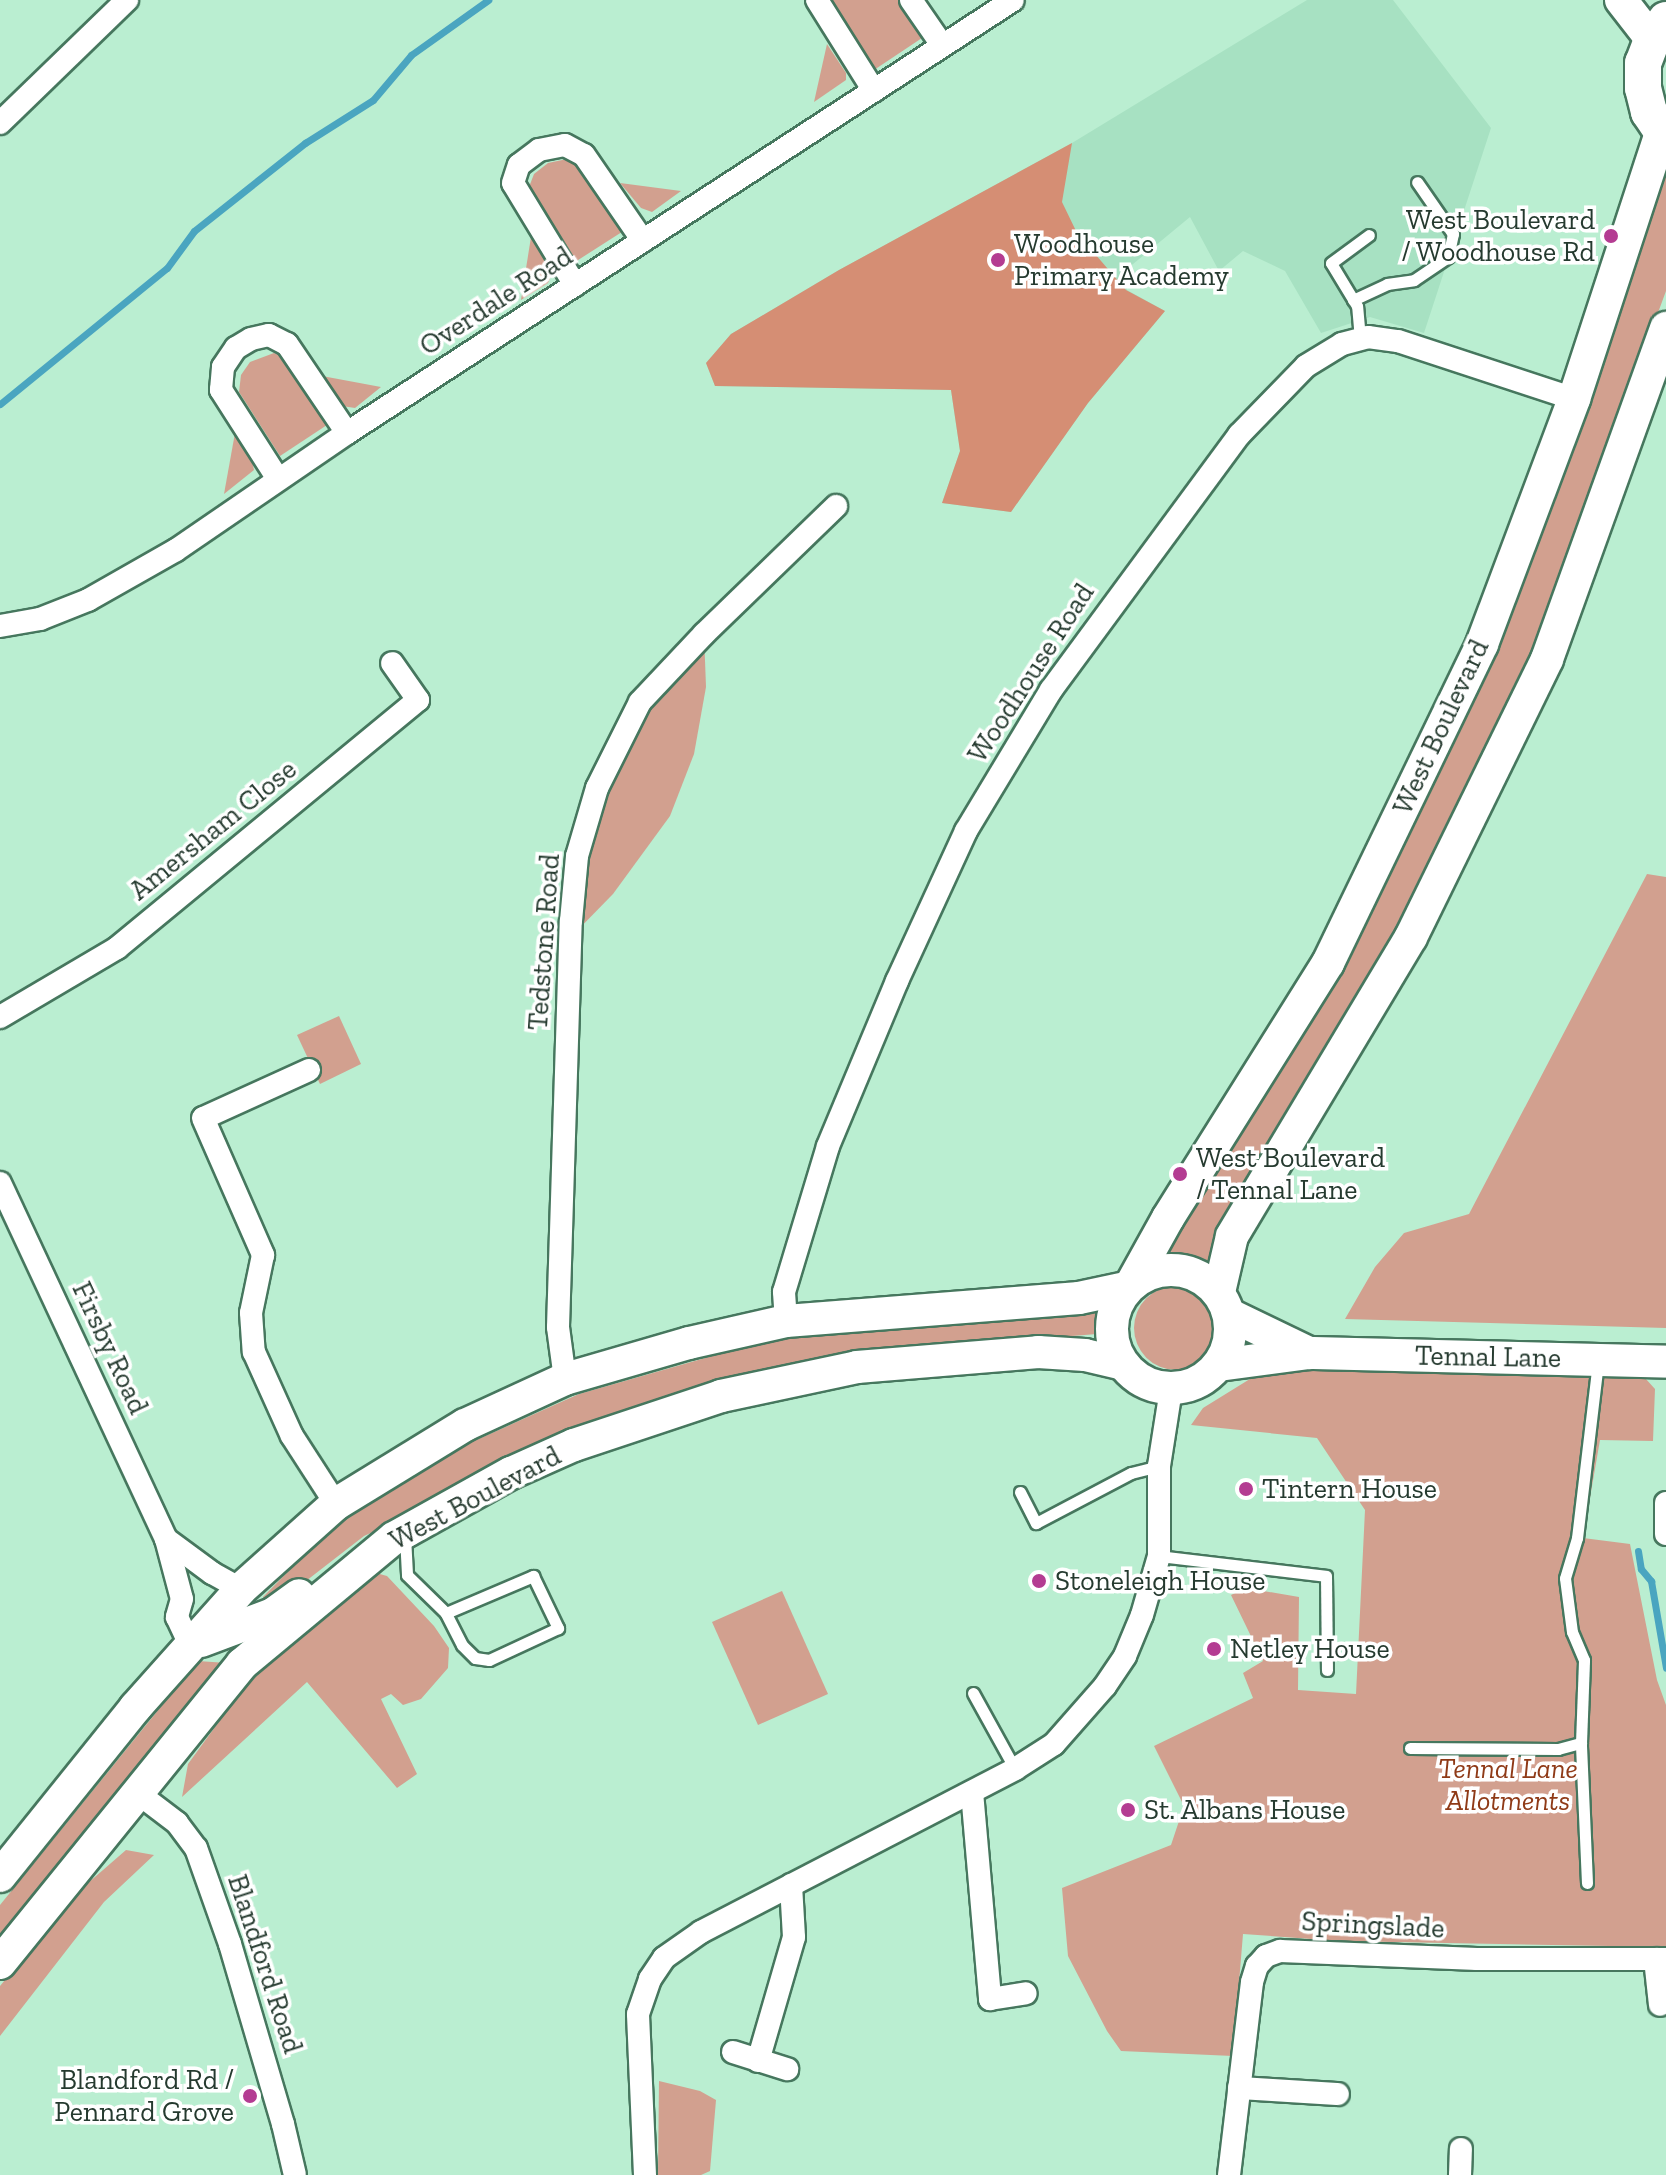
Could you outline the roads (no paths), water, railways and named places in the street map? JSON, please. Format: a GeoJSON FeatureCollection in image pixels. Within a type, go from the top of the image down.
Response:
{"type":"FeatureCollection","features":[{"type":"Feature","properties":{"kind":"main road"},"geometry":{"type":"LineString","coordinates":[[1621,0],[1659,30],[1643,63],[1643,88],[1649,112],[1664,135]]}},
{"type":"Feature","properties":{"kind":"main road","name":"West Boulevard"},"geometry":{"type":"LineString","coordinates":[[1130,1285],[1168,1218],[1328,963],[1482,644],[1574,399],[1664,135]]}},
{"type":"Feature","properties":{"kind":"main road"},"geometry":{"type":"LineString","coordinates":[[1130,1285],[1113,1312],[1111,1338],[1121,1363],[1143,1382],[1171,1389],[1198,1383],[1219,1365],[1230,1341],[1224,1303],[1232,1236],[1411,937],[1547,659],[1666,328]]}},
{"type":"Feature","properties":{"kind":"main road"},"geometry":{"type":"LineString","coordinates":[[0,1876],[190,1645],[241,1589],[336,1504],[465,1425],[565,1379],[689,1343],[786,1321],[1079,1298],[1130,1285],[1162,1269],[1194,1273],[1224,1303]]}},
{"type":"Feature","properties":{"kind":"main road","name":"Tennal Lane"},"geometry":{"type":"LineString","coordinates":[[1224,1303],[1309,1353]]}},
{"type":"Feature","properties":{"kind":"main road","name":"West Boulevard"},"geometry":{"type":"LineString","coordinates":[[0,1963],[242,1664],[400,1535],[511,1473],[574,1445],[721,1396],[872,1365],[1038,1352],[1085,1355],[1121,1363]]}},
{"type":"Feature","properties":{"kind":"main road","name":"Tennal Lane"},"geometry":{"type":"LineString","coordinates":[[1219,1365],[1309,1353],[1666,1362]]}},
{"type":"Feature","properties":{"kind":"main road"},"geometry":{"type":"LineString","coordinates":[[190,1645],[273,1614],[346,1562],[400,1535]]}},
{"type":"Feature","properties":{"kind":"main road"},"geometry":{"type":"LineString","coordinates":[[241,1589],[242,1664]]}},
{"type":"Feature","properties":{"kind":"street"},"geometry":{"type":"LineString","coordinates":[[0,123],[127,0]]}},
{"type":"Feature","properties":{"kind":"street"},"geometry":{"type":"LineString","coordinates":[[817,0],[874,91]]}},
{"type":"Feature","properties":{"kind":"street"},"geometry":{"type":"LineString","coordinates":[[911,0],[942,45]]}},
{"type":"Feature","properties":{"kind":"street","name":"Overdale Road"},"geometry":{"type":"LineString","coordinates":[[0,626],[40,619],[88,600],[176,550],[347,433],[1013,0]]}},
{"type":"Feature","properties":{"kind":"street"},"geometry":{"type":"LineString","coordinates":[[575,285],[513,183],[519,165],[539,150],[565,145],[584,155],[643,241]]}},
{"type":"Feature","properties":{"kind":"street"},"geometry":{"type":"LineString","coordinates":[[278,479],[221,390],[223,367],[236,348],[251,339],[269,335],[287,344],[347,433]]}},
{"type":"Feature","properties":{"kind":"street","name":"Woodhouse Road"},"geometry":{"type":"LineString","coordinates":[[786,1321],[784,1292],[828,1146],[897,981],[966,831],[1051,690],[1239,435],[1306,366],[1342,344],[1360,339],[1398,341],[1574,399]]}},
{"type":"Feature","properties":{"kind":"street","name":"Tedstone Road"},"geometry":{"type":"LineString","coordinates":[[565,1379],[558,1327],[571,921],[577,856],[597,788],[640,702],[704,634],[836,506]]}},
{"type":"Feature","properties":{"kind":"street","name":"Amersham Close"},"geometry":{"type":"LineString","coordinates":[[0,1017],[117,948],[418,700],[392,663]]}},
{"type":"Feature","properties":{"kind":"street"},"geometry":{"type":"LineString","coordinates":[[309,1070],[203,1118],[263,1255],[251,1313],[254,1352],[292,1436],[336,1504]]}},
{"type":"Feature","properties":{"kind":"street","name":"Firsby Road"},"geometry":{"type":"LineString","coordinates":[[0,1183],[166,1539],[182,1599],[177,1617],[190,1645]]}},
{"type":"Feature","properties":{"kind":"street"},"geometry":{"type":"LineString","coordinates":[[645,2175],[638,2014],[650,1979],[679,1944],[1015,1769],[1054,1744],[1105,1686],[1125,1656],[1142,1615],[1159,1556],[1159,1466],[1171,1389]]}},
{"type":"Feature","properties":{"kind":"street"},"geometry":{"type":"LineString","coordinates":[[1666,1503],[1666,1534]]}},
{"type":"Feature","properties":{"kind":"street","name":"Firsby Road"},"geometry":{"type":"LineString","coordinates":[[166,1539],[212,1573],[241,1589]]}},
{"type":"Feature","properties":{"kind":"street"},"geometry":{"type":"LineString","coordinates":[[182,1599],[212,1573]]}},
{"type":"Feature","properties":{"kind":"street"},"geometry":{"type":"LineString","coordinates":[[972,1792],[990,1999],[1026,1993]]}},
{"type":"Feature","properties":{"kind":"street","name":"Blandford Road"},"geometry":{"type":"LineString","coordinates":[[139,1794],[177,1823],[196,1848],[230,1944],[295,2175]]}},
{"type":"Feature","properties":{"kind":"street"},"geometry":{"type":"LineString","coordinates":[[758,2061],[794,1937],[791,1885]]}},
{"type":"Feature","properties":{"kind":"street","name":"Springslade"},"geometry":{"type":"LineString","coordinates":[[1229,2175],[1252,1982],[1257,1966],[1266,1956],[1280,1951],[1477,1959],[1660,1959],[1660,2005]]}},
{"type":"Feature","properties":{"kind":"street"},"geometry":{"type":"LineString","coordinates":[[733,2052],[787,2069]]}},
{"type":"Feature","properties":{"kind":"street"},"geometry":{"type":"LineString","coordinates":[[1239,2088],[1338,2094]]}},
{"type":"Feature","properties":{"kind":"street"},"geometry":{"type":"LineString","coordinates":[[1460,2175],[1461,2149]]}},
{"type":"Feature","properties":{"kind":"lane"},"geometry":{"type":"LineString","coordinates":[[1353,300],[1387,284],[1414,280],[1448,257],[1453,234],[1417,182]]}},
{"type":"Feature","properties":{"kind":"lane"},"geometry":{"type":"LineString","coordinates":[[1360,339],[1353,300],[1331,263],[1369,235]]}},
{"type":"Feature","properties":{"kind":"lane"},"geometry":{"type":"LineString","coordinates":[[1587,1883],[1581,1743],[1584,1660],[1572,1632],[1565,1578],[1577,1538],[1598,1359]]}},
{"type":"Feature","properties":{"kind":"lane"},"geometry":{"type":"LineString","coordinates":[[1020,1492],[1036,1523],[1131,1473],[1159,1466]]}},
{"type":"Feature","properties":{"kind":"lane"},"geometry":{"type":"LineString","coordinates":[[400,1535],[407,1575],[446,1613],[462,1645],[475,1658],[489,1660],[558,1628],[533,1576],[446,1613]]}},
{"type":"Feature","properties":{"kind":"lane"},"geometry":{"type":"LineString","coordinates":[[1159,1556],[1326,1576],[1327,1670]]}},
{"type":"Feature","properties":{"kind":"lane"},"geometry":{"type":"LineString","coordinates":[[973,1693],[1015,1769]]}},
{"type":"Feature","properties":{"kind":"lane"},"geometry":{"type":"LineString","coordinates":[[1410,1748],[1558,1749],[1581,1743]]}},
{"type":"Feature","properties":{"kind":"waterway"},"geometry":{"type":"LineString","coordinates":[[0,404],[167,268],[194,231],[305,143],[373,100],[411,55],[488,0]]}},
{"type":"Feature","properties":{"kind":"waterway"},"geometry":{"type":"LineString","coordinates":[[1638,1551],[1641,1569],[1651,1581],[1666,1668]]}},
{"type":"Feature","properties":{"kind":"place","name":"West Boulevard / Woodhouse Rd"},"geometry":{"type":"Point","coordinates":[1611,236]}},
{"type":"Feature","properties":{"kind":"place","name":"Woodhouse Primary Academy"},"geometry":{"type":"Point","coordinates":[998,260]}},
{"type":"Feature","properties":{"kind":"place","name":"West Boulevard / Tennal Lane"},"geometry":{"type":"Point","coordinates":[1180,1174]}},
{"type":"Feature","properties":{"kind":"place","name":"Tintern House"},"geometry":{"type":"Point","coordinates":[1246,1489]}},
{"type":"Feature","properties":{"kind":"place","name":"Stoneleigh House"},"geometry":{"type":"Point","coordinates":[1039,1581]}},
{"type":"Feature","properties":{"kind":"place","name":"Netley House"},"geometry":{"type":"Point","coordinates":[1214,1649]}},
{"type":"Feature","properties":{"kind":"place","name":"St. Albans House"},"geometry":{"type":"Point","coordinates":[1128,1810]}},
{"type":"Feature","properties":{"kind":"place","name":"Blandford Rd / Pennard Grove"},"geometry":{"type":"Point","coordinates":[250,2096]}},
{"type":"Feature","properties":{"kind":"park label","name":"Tennal Lane Allotments"},"geometry":{"type":"Point","coordinates":[1508,1785]}}]}
